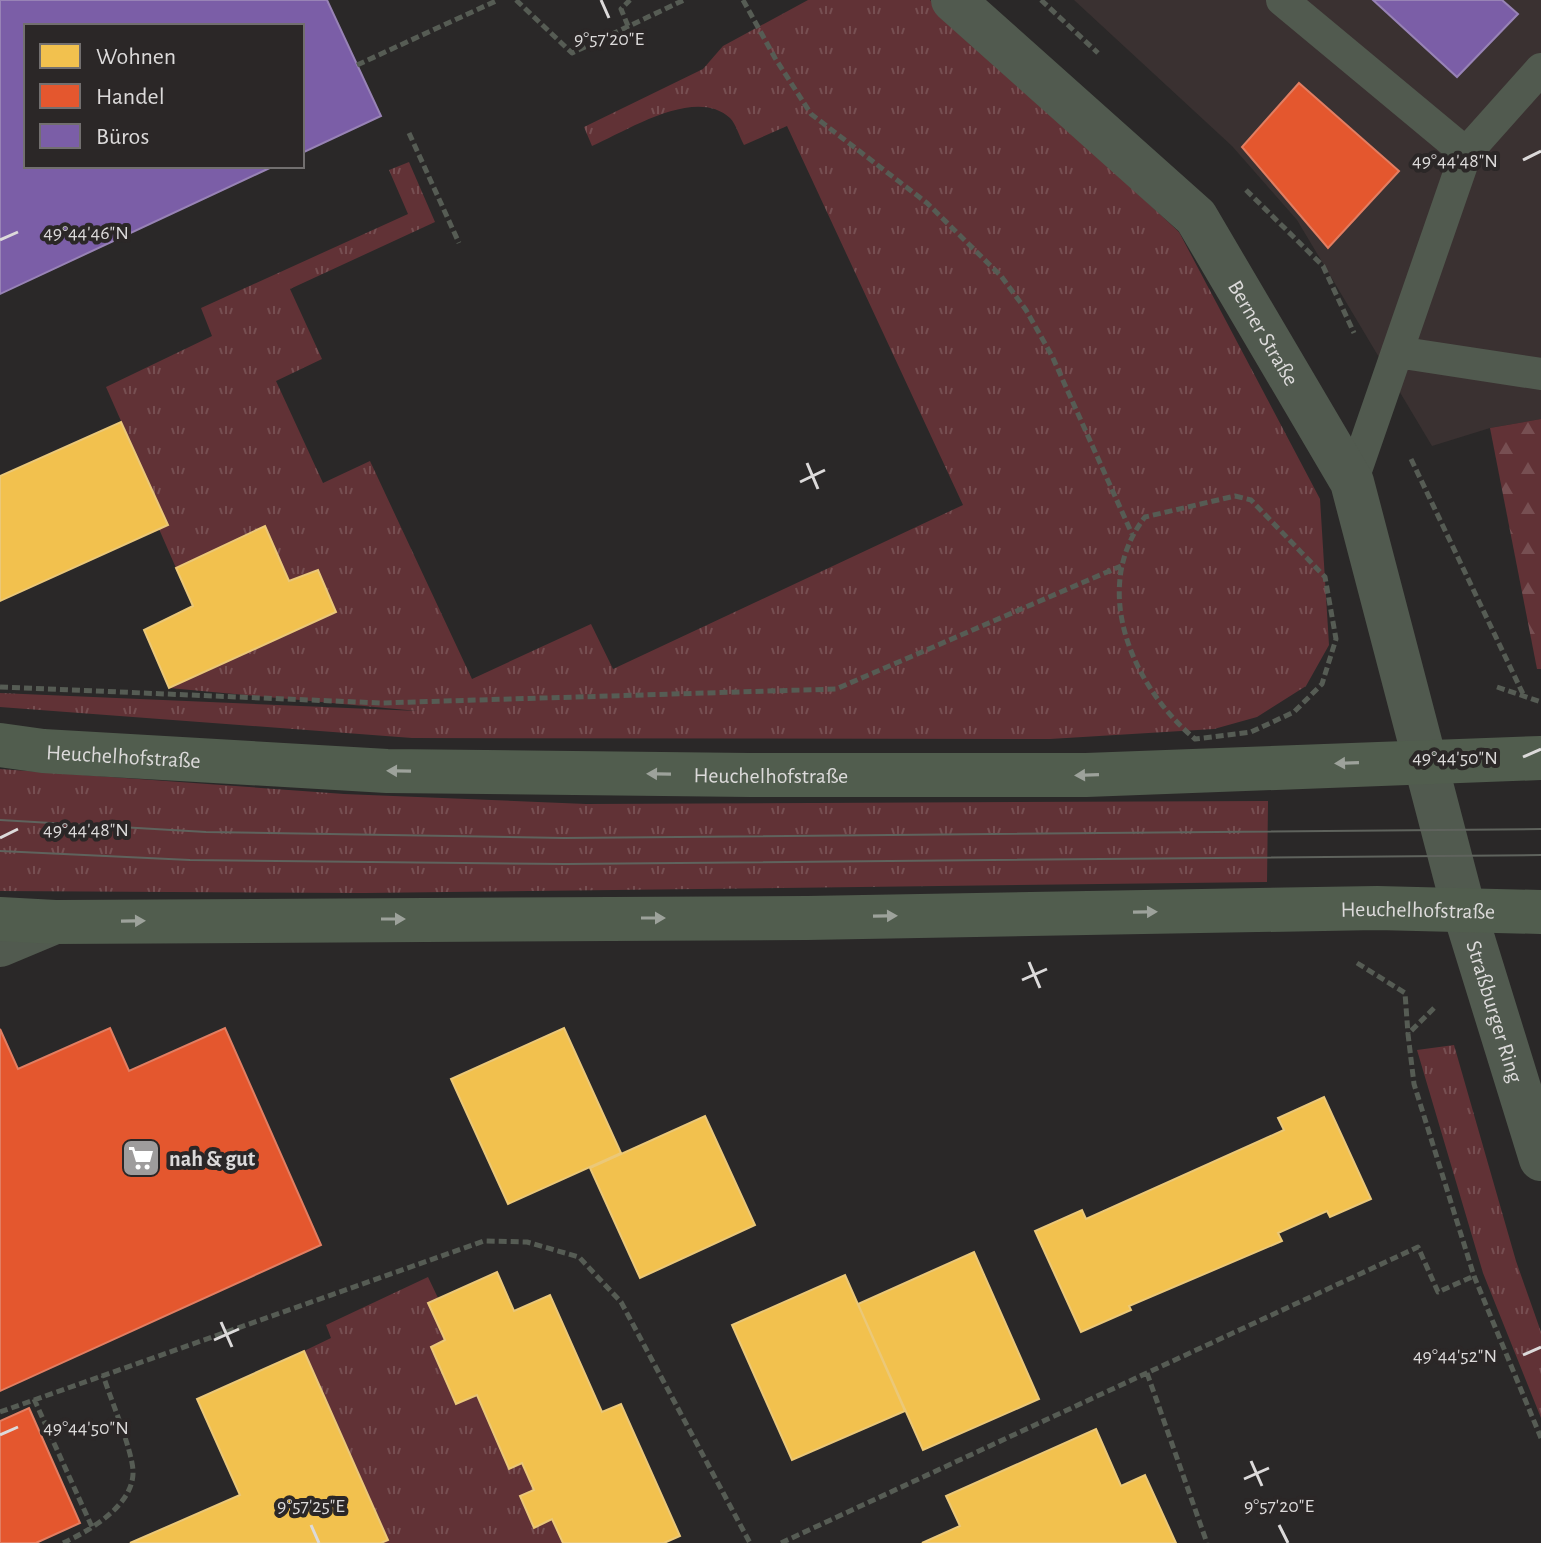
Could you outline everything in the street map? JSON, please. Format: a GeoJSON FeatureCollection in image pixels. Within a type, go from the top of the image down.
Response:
{"type":"FeatureCollection","features":[{"type":"Feature","properties":{"kind":"main road","name":"Heuchelhofstraße"},"geometry":{"type":"LineString","coordinates":[[0,745],[387,771],[750,775],[1086,775],[1541,758]]}},
{"type":"Feature","properties":{"kind":"main road","name":"Heuchelhofstraße"},"geometry":{"type":"LineString","coordinates":[[0,919],[55,922],[807,918],[1377,908],[1541,912]]}},
{"type":"Feature","properties":{"kind":"street","name":"Berner Straße"},"geometry":{"type":"LineString","coordinates":[[953,0],[1196,217],[1352,482],[1425,760]]}},
{"type":"Feature","properties":{"kind":"street","name":"Straßburger Ring"},"geometry":{"type":"LineString","coordinates":[[1425,760],[1464,910],[1541,1159]]}},
{"type":"Feature","properties":{"kind":"street"},"geometry":{"type":"LineString","coordinates":[[0,945],[55,922]]}},
{"type":"Feature","properties":{"kind":"lane"},"geometry":{"type":"LineString","coordinates":[[1282,0],[1466,153]]}},
{"type":"Feature","properties":{"kind":"lane"},"geometry":{"type":"LineString","coordinates":[[1352,482],[1466,153],[1541,69]]}},
{"type":"Feature","properties":{"kind":"lane"},"geometry":{"type":"LineString","coordinates":[[1397,352],[1541,374]]}},
{"type":"Feature","properties":{"kind":"path"},"geometry":{"type":"LineString","coordinates":[[357,65],[498,0]]}},
{"type":"Feature","properties":{"kind":"path"},"geometry":{"type":"LineString","coordinates":[[516,0],[572,53],[684,0]]}},
{"type":"Feature","properties":{"kind":"path"},"geometry":{"type":"LineString","coordinates":[[628,26],[621,9],[630,0]]}},
{"type":"Feature","properties":{"kind":"path"},"geometry":{"type":"LineString","coordinates":[[743,0],[811,114],[927,203],[1010,287],[1052,356],[1132,534]]}},
{"type":"Feature","properties":{"kind":"path"},"geometry":{"type":"LineString","coordinates":[[409,133],[459,243]]}},
{"type":"Feature","properties":{"kind":"path"},"geometry":{"type":"LineString","coordinates":[[1235,496],[1251,500],[1325,577],[1336,639],[1322,684],[1294,712],[1251,732],[1195,739],[1168,717],[1123,632],[1117,584],[1121,566],[1132,534],[1145,517],[1235,496]]}},
{"type":"Feature","properties":{"kind":"path"},"geometry":{"type":"LineString","coordinates":[[0,687],[381,703],[836,689],[1121,566]]}},
{"type":"Feature","properties":{"kind":"path"},"geometry":{"type":"LineString","coordinates":[[1497,687],[1541,702]]}},
{"type":"Feature","properties":{"kind":"path"},"geometry":{"type":"LineString","coordinates":[[1354,961],[1405,993],[1414,1084],[1474,1276],[1541,1438]]}},
{"type":"Feature","properties":{"kind":"path"},"geometry":{"type":"LineString","coordinates":[[1408,1034],[1434,1008]]}},
{"type":"Feature","properties":{"kind":"path"},"geometry":{"type":"LineString","coordinates":[[0,1412],[484,1241],[527,1242],[579,1257],[621,1302],[750,1543]]}},
{"type":"Feature","properties":{"kind":"path"},"geometry":{"type":"LineString","coordinates":[[781,1543],[1418,1247],[1438,1292],[1474,1276]]}},
{"type":"Feature","properties":{"kind":"path"},"geometry":{"type":"LineString","coordinates":[[1147,1373],[1207,1543]]}},
{"type":"Feature","properties":{"kind":"path"},"geometry":{"type":"LineString","coordinates":[[63,1543],[92,1527],[125,1495],[133,1472],[103,1375]]}},
{"type":"Feature","properties":{"kind":"path"},"geometry":{"type":"LineString","coordinates":[[34,1399],[92,1527]]}},
{"type":"Feature","properties":{"kind":"shaded area"},"geometry":{"type":"Polygon","coordinates":[[[1074,0],[1541,0],[1541,419],[1490,428],[1432,446],[1297,220],[1232,146],[1074,0]]]}},
{"type":"Feature","properties":{"kind":"green space"},"geometry":{"type":"Polygon","coordinates":[[[808,0],[930,0],[1179,232],[1320,499],[1329,645],[1306,686],[1257,717],[1214,729],[1050,739],[412,738],[0,707],[0,693],[418,711],[169,688],[336,611],[318,570],[289,581],[265,527],[176,568],[159,529],[167,525],[106,387],[212,336],[201,308],[408,214],[389,170],[409,162],[435,222],[290,289],[322,359],[276,381],[323,483],[370,461],[472,679],[591,624],[613,669],[963,505],[787,126],[744,145],[730,118],[715,109],[699,107],[661,114],[592,146],[584,127],[703,69],[723,46],[808,0]]]}},
{"type":"Feature","properties":{"kind":"green space"},"geometry":{"type":"Polygon","coordinates":[[[1541,419],[1541,669],[1537,669],[1490,428],[1541,419]]]}},
{"type":"Feature","properties":{"kind":"green space"},"geometry":{"type":"Polygon","coordinates":[[[0,769],[344,794],[586,804],[1268,801],[1267,882],[364,893],[0,891],[0,769]]]}},
{"type":"Feature","properties":{"kind":"green space"},"geometry":{"type":"Polygon","coordinates":[[[1454,1045],[1516,1261],[1541,1332],[1541,1418],[1483,1273],[1417,1050],[1454,1045]]]}},
{"type":"Feature","properties":{"kind":"green space"},"geometry":{"type":"Polygon","coordinates":[[[428,1277],[438,1298],[428,1303],[445,1340],[431,1347],[456,1404],[477,1395],[509,1468],[522,1463],[534,1490],[520,1496],[535,1527],[552,1519],[563,1543],[381,1543],[388,1539],[304,1351],[331,1338],[326,1325],[428,1277]]]}},
{"type":"Feature","properties":{"kind":"building: Wohnen"},"geometry":{"type":"Polygon","coordinates":[[[121,422],[168,525],[0,601],[0,476],[121,422]]]}},
{"type":"Feature","properties":{"kind":"building: Wohnen"},"geometry":{"type":"Polygon","coordinates":[[[265,526],[289,581],[318,570],[336,612],[169,688],[144,630],[193,606],[176,568],[265,526]]]}},
{"type":"Feature","properties":{"kind":"building: Wohnen"},"geometry":{"type":"Polygon","coordinates":[[[564,1028],[621,1153],[508,1204],[451,1079],[564,1028]]]}},
{"type":"Feature","properties":{"kind":"building: Wohnen"},"geometry":{"type":"Polygon","coordinates":[[[1324,1097],[1371,1199],[1330,1217],[1327,1211],[1278,1233],[1282,1241],[1129,1306],[1131,1310],[1081,1332],[1035,1231],[1082,1210],[1086,1219],[1284,1130],[1278,1118],[1324,1097]]]}},
{"type":"Feature","properties":{"kind":"building: Wohnen"},"geometry":{"type":"Polygon","coordinates":[[[705,1116],[755,1225],[640,1278],[590,1168],[705,1116]]]}},
{"type":"Feature","properties":{"kind":"building: Wohnen"},"geometry":{"type":"Polygon","coordinates":[[[974,1252],[1039,1399],[923,1450],[858,1304],[974,1252]]]}},
{"type":"Feature","properties":{"kind":"building: Wohnen"},"geometry":{"type":"Polygon","coordinates":[[[497,1272],[514,1311],[550,1295],[602,1412],[621,1404],[680,1536],[664,1543],[563,1543],[552,1519],[534,1528],[520,1496],[534,1490],[522,1463],[509,1469],[477,1395],[456,1404],[431,1347],[445,1340],[428,1303],[497,1272]]]}},
{"type":"Feature","properties":{"kind":"building: Wohnen"},"geometry":{"type":"Polygon","coordinates":[[[845,1275],[905,1411],[792,1460],[732,1325],[845,1275]]]}},
{"type":"Feature","properties":{"kind":"building: Wohnen"},"geometry":{"type":"Polygon","coordinates":[[[304,1351],[388,1540],[381,1543],[130,1543],[240,1495],[197,1399],[304,1351]]]}},
{"type":"Feature","properties":{"kind":"building: Wohnen"},"geometry":{"type":"Polygon","coordinates":[[[1096,1429],[1121,1486],[1145,1475],[1176,1543],[922,1543],[960,1526],[946,1496],[1096,1429]]]}},
{"type":"Feature","properties":{"kind":"building: Handel"},"geometry":{"type":"Polygon","coordinates":[[[1299,83],[1399,171],[1328,248],[1242,147],[1299,83]]]}},
{"type":"Feature","properties":{"kind":"building: Handel","name":"nah & gut"},"geometry":{"type":"Polygon","coordinates":[[[110,1028],[129,1071],[225,1028],[321,1245],[0,1391],[0,1029],[18,1069],[110,1028]]]}},
{"type":"Feature","properties":{"kind":"building: Handel"},"geometry":{"type":"Polygon","coordinates":[[[29,1408],[80,1523],[36,1543],[0,1543],[0,1421],[29,1408]]]}},
{"type":"Feature","properties":{"kind":"building: Büros"},"geometry":{"type":"Polygon","coordinates":[[[0,0],[327,0],[381,116],[304,152],[304,24],[24,24],[24,168],[270,168],[0,294],[0,0]]]}},
{"type":"Feature","properties":{"kind":"building: Büros"},"geometry":{"type":"Polygon","coordinates":[[[1373,0],[1502,0],[1518,14],[1457,77],[1373,0]]]}},
{"type":"Feature","properties":{"kind":"tram line"},"geometry":{"type":"LineString","coordinates":[[0,820],[206,832],[564,838],[1541,829]]}},
{"type":"Feature","properties":{"kind":"tram line"},"geometry":{"type":"LineString","coordinates":[[0,851],[190,860],[566,864],[1541,855]]}},
{"type":"Feature","properties":{"kind":"place","name":"nah & gut"},"geometry":{"type":"Point","coordinates":[141,1158]}}]}
